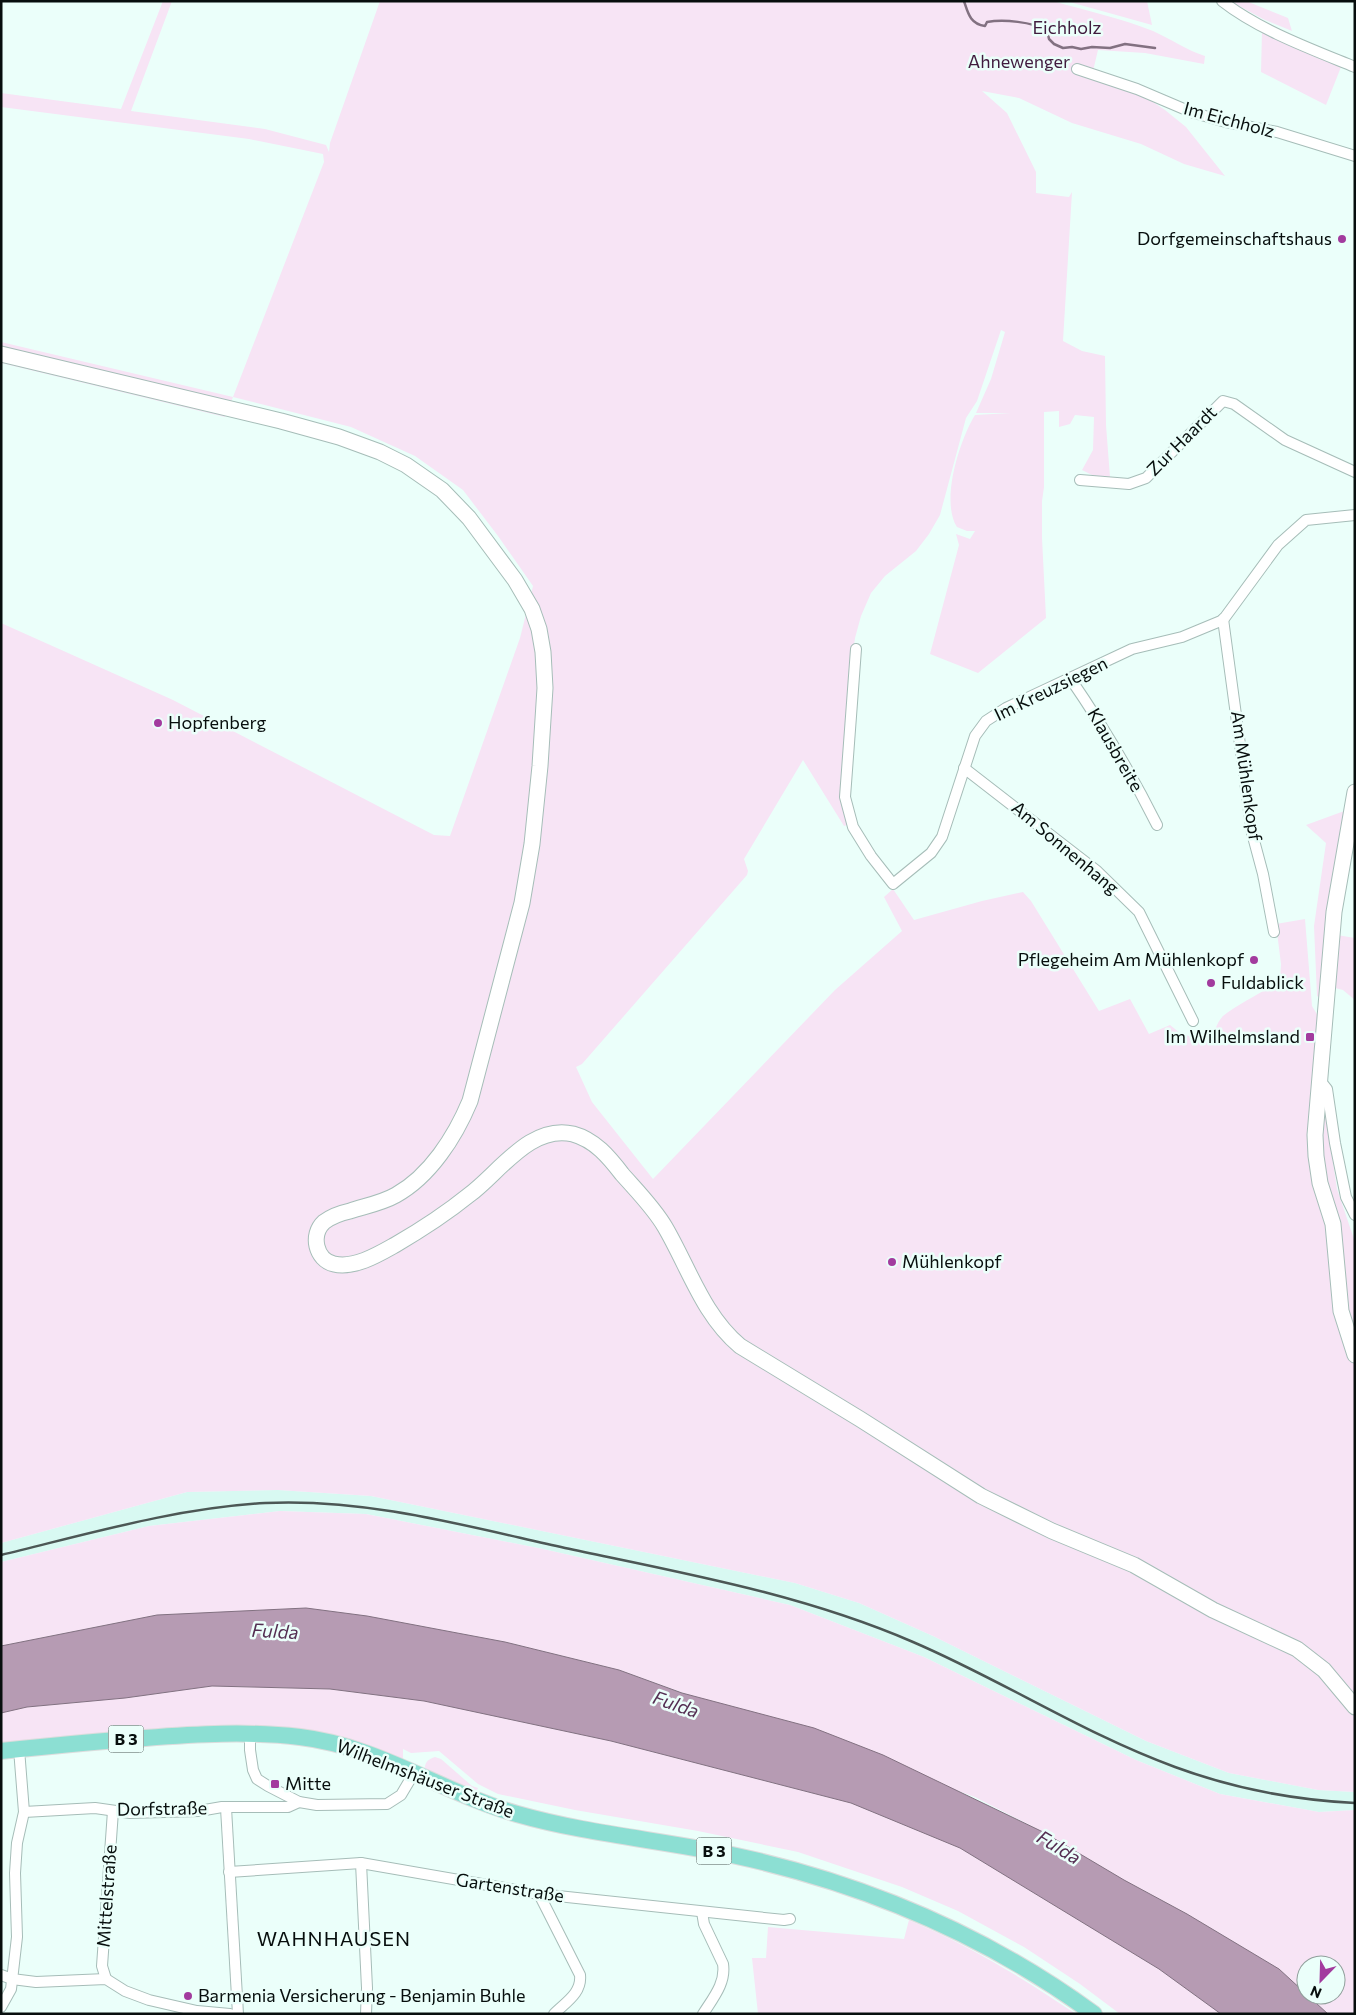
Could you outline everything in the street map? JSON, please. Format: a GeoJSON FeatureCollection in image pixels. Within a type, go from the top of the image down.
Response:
{"type":"FeatureCollection","features":[{"type":"Feature","properties":{"kind":"main road","name":"Wilhelmshäuser Straße"},"geometry":{"type":"LineString","coordinates":[[1,1751],[182,1735],[250,1734],[306,1738],[344,1746],[378,1757],[474,1800],[534,1818],[746,1858],[817,1876],[871,1894],[931,1919],[989,1948],[1048,1982],[1094,2014]]}},
{"type":"Feature","properties":{"kind":"street"},"geometry":{"type":"LineString","coordinates":[[1222,1],[1235,11],[1259,24],[1355,68]]}},
{"type":"Feature","properties":{"kind":"street","name":"Im Eichholz"},"geometry":{"type":"LineString","coordinates":[[1077,69],[1122,83],[1191,112],[1226,122],[1277,132],[1355,156]]}},
{"type":"Feature","properties":{"kind":"street"},"geometry":{"type":"LineString","coordinates":[[1,354],[281,421],[339,437],[380,452],[406,465],[442,490],[469,518],[515,580],[532,610],[543,652],[544,688],[532,844],[522,903],[470,1101],[455,1132],[425,1173],[412,1184],[389,1198],[341,1214],[323,1224],[318,1235],[317,1248],[320,1256],[329,1262],[340,1265],[370,1257],[395,1244],[469,1195],[527,1144],[552,1133],[572,1134],[583,1138],[600,1148],[650,1206],[664,1226],[712,1315],[723,1331],[740,1346],[981,1496],[1052,1531],[1134,1565],[1213,1610],[1297,1649],[1324,1670],[1355,1707]]}},
{"type":"Feature","properties":{"kind":"street","name":"Zur Haardt"},"geometry":{"type":"LineString","coordinates":[[1080,480],[1129,484],[1146,478],[1222,401],[1234,404],[1285,440],[1355,472]]}},
{"type":"Feature","properties":{"kind":"street"},"geometry":{"type":"LineString","coordinates":[[1224,619],[1278,545],[1306,520],[1355,515]]}},
{"type":"Feature","properties":{"kind":"street","name":"Im Kreuzsiegen"},"geometry":{"type":"LineString","coordinates":[[856,649],[845,797],[852,827],[871,856],[893,884],[931,853],[942,837],[975,736],[986,721],[1006,708],[1132,649],[1182,637],[1224,619]]}},
{"type":"Feature","properties":{"kind":"street","name":"Am Mühlenkopf"},"geometry":{"type":"LineString","coordinates":[[1224,619],[1252,833],[1263,874],[1274,932]]}},
{"type":"Feature","properties":{"kind":"street","name":"Klausbreite"},"geometry":{"type":"LineString","coordinates":[[1070,678],[1110,736],[1157,825]]}},
{"type":"Feature","properties":{"kind":"street","name":"Am Sonnenhang"},"geometry":{"type":"LineString","coordinates":[[964,768],[1097,870],[1139,912],[1193,1021]]}},
{"type":"Feature","properties":{"kind":"street"},"geometry":{"type":"LineString","coordinates":[[1355,792],[1335,904],[1315,1135],[1320,1183],[1333,1224],[1341,1311],[1355,1355]]}},
{"type":"Feature","properties":{"kind":"street"},"geometry":{"type":"LineString","coordinates":[[1319,1079],[1327,1088],[1335,1143],[1346,1197],[1355,1216]]}},
{"type":"Feature","properties":{"kind":"street","name":"Dorfstraße"},"geometry":{"type":"LineString","coordinates":[[250,1734],[253,1770],[257,1779],[299,1802],[317,1805],[387,1804],[401,1796],[414,1773]]}},
{"type":"Feature","properties":{"kind":"street"},"geometry":{"type":"LineString","coordinates":[[1,2007],[8,1998],[17,1937],[15,1869],[17,1844],[24,1812],[19,1749]]}},
{"type":"Feature","properties":{"kind":"street","name":"Dorfstraße"},"geometry":{"type":"LineString","coordinates":[[24,1812],[95,1808],[113,1812],[199,1811],[226,1808],[288,1807],[299,1802]]}},
{"type":"Feature","properties":{"kind":"street"},"geometry":{"type":"LineString","coordinates":[[226,1808],[238,2014]]}},
{"type":"Feature","properties":{"kind":"street","name":"Mittelstraße"},"geometry":{"type":"LineString","coordinates":[[106,1979],[102,1966],[113,1812]]}},
{"type":"Feature","properties":{"kind":"street"},"geometry":{"type":"LineString","coordinates":[[361,1863],[367,1988],[366,2014]]}},
{"type":"Feature","properties":{"kind":"street","name":"Gartenstraße"},"geometry":{"type":"LineString","coordinates":[[229,1872],[361,1863],[539,1894],[702,1912],[790,1919]]}},
{"type":"Feature","properties":{"kind":"street"},"geometry":{"type":"LineString","coordinates":[[539,1894],[580,1975],[580,1987],[577,1992],[554,2014]]}},
{"type":"Feature","properties":{"kind":"street"},"geometry":{"type":"LineString","coordinates":[[702,1912],[704,1924],[723,1964],[724,1971],[722,1982],[703,2014]]}},
{"type":"Feature","properties":{"kind":"street"},"geometry":{"type":"LineString","coordinates":[[1,1975],[12,1979],[36,1982],[106,1979],[125,1991],[149,2000],[197,2011],[230,2014]]}},
{"type":"Feature","properties":{"kind":"shaded area"},"geometry":{"type":"Polygon","coordinates":[[[278,1490],[371,1496],[795,1583],[859,1603],[933,1636],[1146,1741],[1229,1773],[1318,1790],[1355,1792],[1355,1810],[1319,1812],[1220,1794],[1136,1760],[924,1657],[790,1605],[543,1549],[366,1514],[280,1511],[149,1526],[1,1562],[1,1543],[187,1492],[278,1490]]]}},
{"type":"Feature","properties":{"kind":"green space"},"geometry":{"type":"Polygon","coordinates":[[[163,1],[172,1],[131,111],[265,129],[326,145],[329,152],[330,143],[380,1],[1053,1],[1141,26],[1205,56],[1204,64],[1145,53],[1098,50],[1093,71],[1117,78],[1165,110],[1186,127],[1225,176],[1184,164],[1141,144],[1072,123],[1019,98],[982,91],[1007,113],[1036,172],[1036,193],[1069,197],[1072,192],[1063,341],[1082,351],[1105,356],[1106,425],[1110,477],[1098,478],[1082,470],[1093,450],[1094,417],[1075,415],[1070,424],[1059,427],[1059,411],[1044,412],[1042,538],[1046,618],[978,673],[930,654],[959,545],[956,534],[970,539],[975,531],[967,531],[957,527],[952,516],[951,486],[963,439],[975,415],[1011,413],[976,413],[991,379],[1005,332],[1001,330],[977,401],[966,418],[940,515],[916,551],[885,576],[871,593],[861,616],[855,638],[848,691],[841,802],[847,825],[844,826],[803,760],[744,859],[748,871],[747,875],[582,1064],[576,1067],[592,1102],[653,1179],[835,990],[902,931],[884,897],[893,889],[914,920],[1023,892],[1031,901],[1099,1011],[1130,999],[1149,1034],[1170,1025],[1180,1033],[1209,1043],[1218,1022],[1223,1016],[1280,981],[1281,964],[1276,924],[1305,919],[1312,1006],[1318,1016],[1312,1078],[1325,1109],[1337,1189],[1355,1242],[1355,1792],[1318,1790],[1229,1773],[1146,1741],[933,1636],[859,1603],[795,1583],[371,1496],[278,1490],[187,1492],[1,1543],[1,623],[173,700],[434,835],[450,836],[520,638],[533,586],[463,490],[415,456],[351,427],[233,397],[324,162],[323,154],[249,139],[1,107],[1,93],[121,109],[163,1]]]}},
{"type":"Feature","properties":{"kind":"green space"},"geometry":{"type":"Polygon","coordinates":[[[1066,1],[1147,1],[1152,25],[1066,1]]]}},
{"type":"Feature","properties":{"kind":"green space"},"geometry":{"type":"Polygon","coordinates":[[[1230,1],[1246,1],[1288,18],[1292,31],[1263,19],[1230,1]]]}},
{"type":"Feature","properties":{"kind":"green space"},"geometry":{"type":"Polygon","coordinates":[[[1262,31],[1341,67],[1326,105],[1261,72],[1262,31]]]}},
{"type":"Feature","properties":{"kind":"green space"},"geometry":{"type":"Polygon","coordinates":[[[1,342],[233,397],[225,417],[1,363],[1,342]]]}},
{"type":"Feature","properties":{"kind":"green space"},"geometry":{"type":"Polygon","coordinates":[[[1347,810],[1324,1000],[1317,996],[1314,926],[1326,843],[1306,825],[1347,810]]]}},
{"type":"Feature","properties":{"kind":"green space"},"geometry":{"type":"Polygon","coordinates":[[[1337,935],[1355,938],[1355,1000],[1343,990],[1335,988],[1337,935]]]}},
{"type":"Feature","properties":{"kind":"green space"},"geometry":{"type":"Polygon","coordinates":[[[280,1511],[366,1514],[543,1549],[790,1605],[924,1657],[1136,1760],[1220,1794],[1319,1812],[1355,1810],[1355,2014],[1328,2014],[1319,2005],[1346,2005],[1346,1955],[1296,1955],[1296,1985],[1279,1969],[1187,1914],[1124,1880],[1043,1832],[975,1797],[619,1670],[505,1642],[451,1632],[189,1614],[157,1615],[1,1646],[1,1562],[149,1526],[280,1511]]]}},
{"type":"Feature","properties":{"kind":"green space"},"geometry":{"type":"Polygon","coordinates":[[[212,1686],[330,1689],[424,1701],[611,1741],[851,1803],[960,1848],[1159,1969],[1221,2014],[1120,2014],[1080,1984],[1024,1947],[958,1911],[902,1887],[798,1852],[698,1831],[575,1810],[498,1794],[478,1784],[439,1751],[411,1753],[403,1749],[403,1761],[333,1738],[1,1745],[1,1713],[27,1707],[125,1698],[212,1686]]]}},
{"type":"Feature","properties":{"kind":"green space"},"geometry":{"type":"Polygon","coordinates":[[[435,1757],[441,1759],[472,1786],[478,1788],[475,1794],[425,1771],[427,1762],[435,1757]]]}},
{"type":"Feature","properties":{"kind":"green space"},"geometry":{"type":"Polygon","coordinates":[[[909,1920],[953,1940],[995,1963],[1076,2014],[758,2014],[752,1958],[766,1958],[768,1927],[904,1939],[909,1920]]]}},
{"type":"Feature","properties":{"kind":"water","name":"Fulda"},"geometry":{"type":"Polygon","coordinates":[[[306,1608],[367,1616],[505,1642],[619,1670],[682,1693],[814,1728],[883,1755],[1043,1832],[1279,1969],[1296,1985],[1296,2005],[1318,2005],[1328,2014],[1221,2014],[1159,1969],[960,1848],[851,1803],[611,1741],[424,1701],[330,1689],[212,1686],[125,1698],[27,1707],[1,1713],[1,1646],[157,1615],[306,1608]]]}},
{"type":"Feature","properties":{"kind":"waterway"},"geometry":{"type":"LineString","coordinates":[[964,1],[970,17],[980,25],[985,26],[987,22],[1001,21],[1034,25],[1047,30],[1049,39],[1054,44],[1063,48],[1110,48],[1125,44],[1155,48]]}},
{"type":"Feature","properties":{"kind":"railway"},"geometry":{"type":"LineString","coordinates":[[1,1555],[132,1523],[198,1510],[232,1506],[265,1503],[303,1503],[379,1509],[416,1515],[742,1586],[828,1611],[871,1625],[913,1642],[979,1673],[1108,1739],[1175,1767],[1219,1781],[1264,1792],[1309,1799],[1355,1803]]}},
{"type":"Feature","properties":{"kind":"place","name":"Dorfgemeinschaftshaus"},"geometry":{"type":"Point","coordinates":[1342,239]}},
{"type":"Feature","properties":{"kind":"place","name":"Hopfenberg"},"geometry":{"type":"Point","coordinates":[158,723]}},
{"type":"Feature","properties":{"kind":"place","name":"Pflegeheim Am Mühlenkopf"},"geometry":{"type":"Point","coordinates":[1254,960]}},
{"type":"Feature","properties":{"kind":"place","name":"Fuldablick"},"geometry":{"type":"Point","coordinates":[1211,983]}},
{"type":"Feature","properties":{"kind":"place","name":"Im Wilhelmsland"},"geometry":{"type":"Point","coordinates":[1310,1037]}},
{"type":"Feature","properties":{"kind":"place","name":"Mühlenkopf"},"geometry":{"type":"Point","coordinates":[892,1262]}},
{"type":"Feature","properties":{"kind":"place","name":"Mitte"},"geometry":{"type":"Point","coordinates":[275,1784]}},
{"type":"Feature","properties":{"kind":"place","name":"Barmenia Versicherung - Benjamin Buhle"},"geometry":{"type":"Point","coordinates":[188,1996]}},
{"type":"Feature","properties":{"kind":"district","name":"WAHNHAUSEN"},"geometry":{"type":"Point","coordinates":[334,1939]}},
{"type":"Feature","properties":{"kind":"park label","name":"Eichholz"},"geometry":{"type":"Point","coordinates":[1067,28]}},
{"type":"Feature","properties":{"kind":"park label","name":"Ahnewenger"},"geometry":{"type":"Point","coordinates":[1019,62]}}]}
